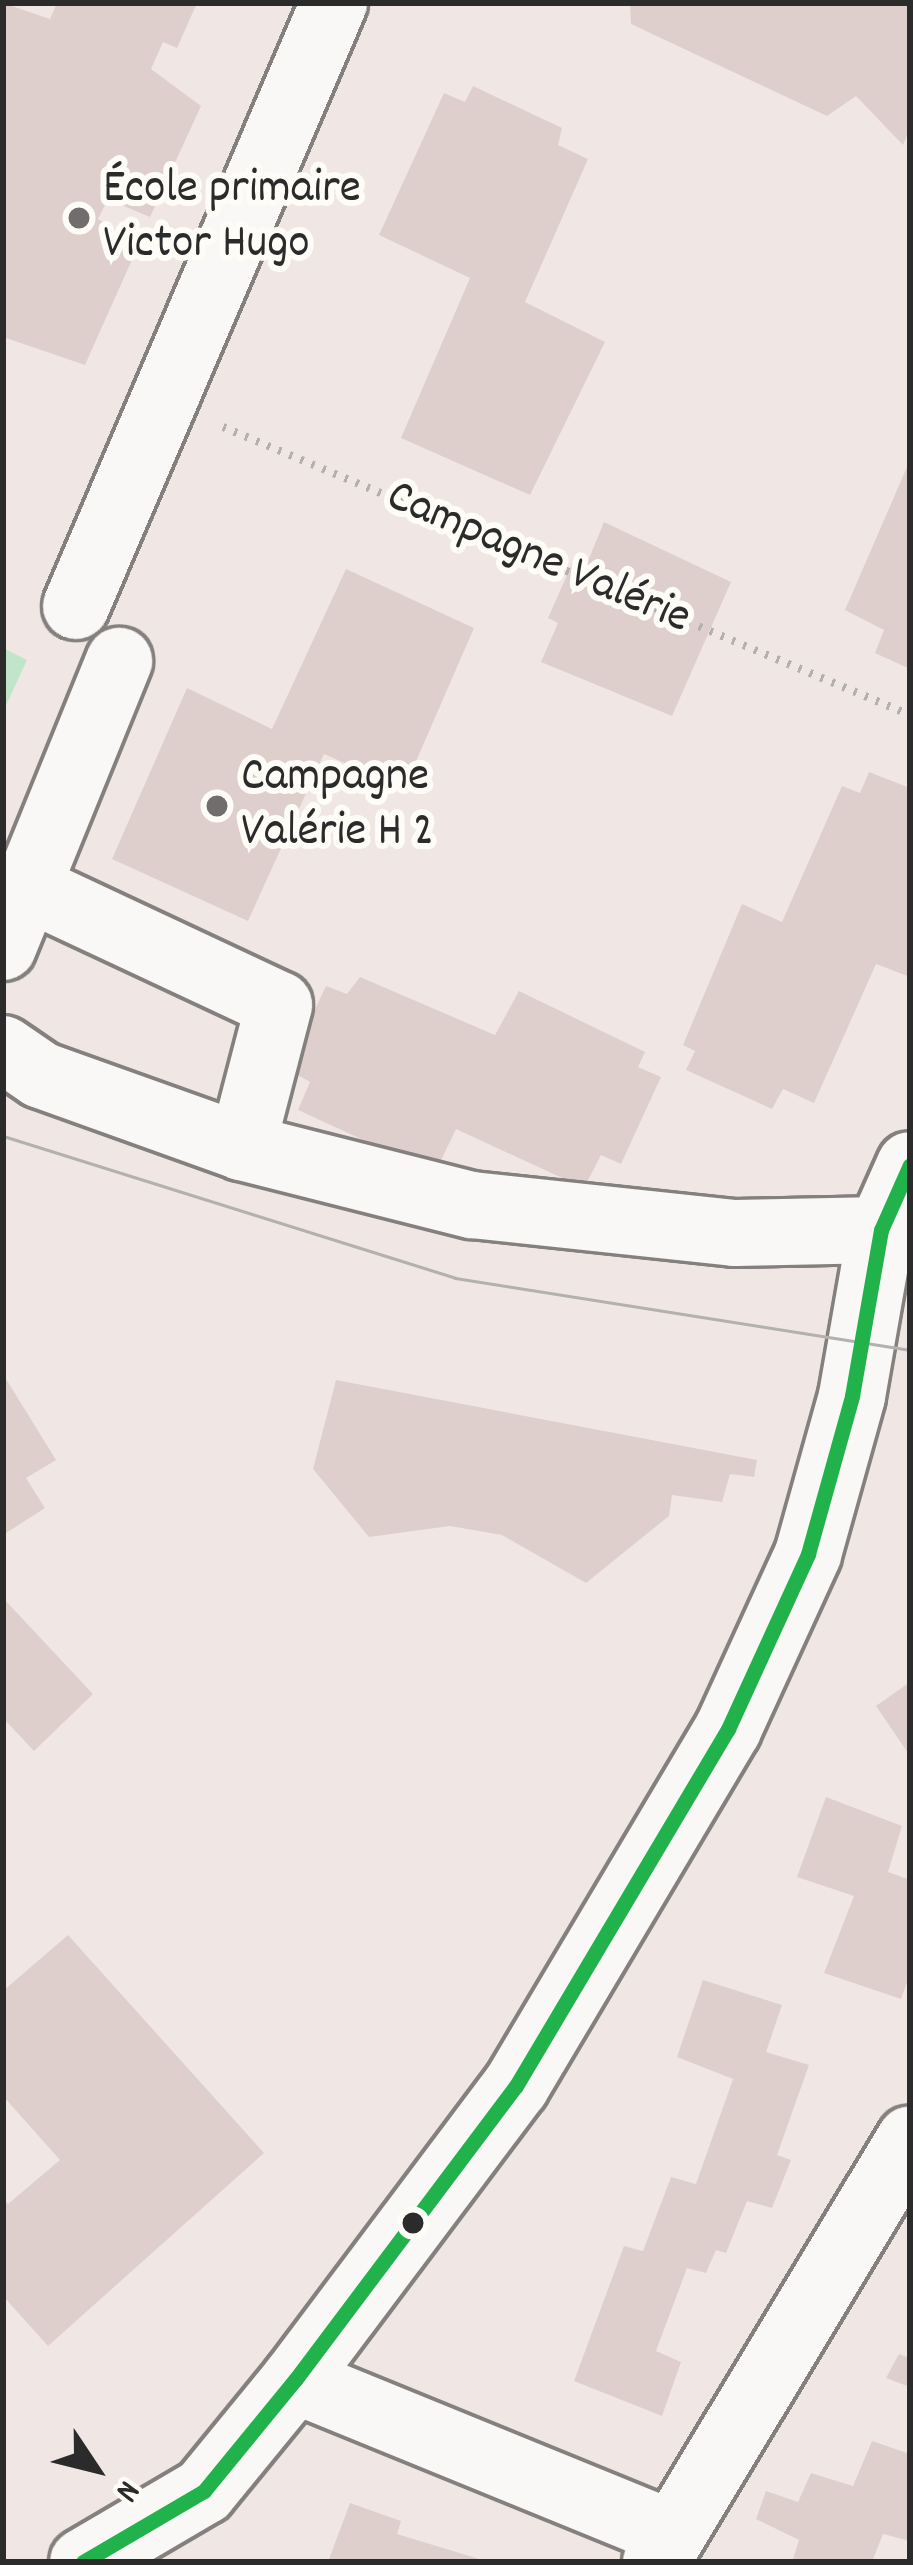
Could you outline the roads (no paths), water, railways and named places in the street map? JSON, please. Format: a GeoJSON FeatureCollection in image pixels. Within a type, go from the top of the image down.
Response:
{"type":"FeatureCollection","features":[{"type":"Feature","properties":{"kind":"street"},"geometry":{"type":"LineString","coordinates":[[76,606],[334,3]]}},
{"type":"Feature","properties":{"kind":"street"},"geometry":{"type":"LineString","coordinates":[[3,946],[119,661]]}},
{"type":"Feature","properties":{"kind":"street"},"geometry":{"type":"LineString","coordinates":[[27,887],[279,1005],[242,1147]]}},
{"type":"Feature","properties":{"kind":"street"},"geometry":{"type":"LineString","coordinates":[[3,1049],[41,1075],[242,1147],[472,1204],[734,1233],[881,1230]]}},
{"type":"Feature","properties":{"kind":"street"},"geometry":{"type":"LineString","coordinates":[[160,2562],[205,2491],[517,2086],[728,1730],[808,1554],[852,1396],[881,1230],[910,1165]]}},
{"type":"Feature","properties":{"kind":"street"},"geometry":{"type":"LineString","coordinates":[[295,2380],[662,2547],[910,2139]]}},
{"type":"Feature","properties":{"kind":"street"},"geometry":{"type":"LineString","coordinates":[[83,2562],[205,2491]]}},
{"type":"Feature","properties":{"kind":"tram line"},"geometry":{"type":"LineString","coordinates":[[3,1136],[455,1278],[910,1350]]}},
{"type":"Feature","properties":{"kind":"place","name":"École primaire Victor Hugo"},"geometry":{"type":"Point","coordinates":[79,218]}},
{"type":"Feature","properties":{"kind":"place","name":"Campagne Valérie H 2"},"geometry":{"type":"Point","coordinates":[217,806]}}]}
